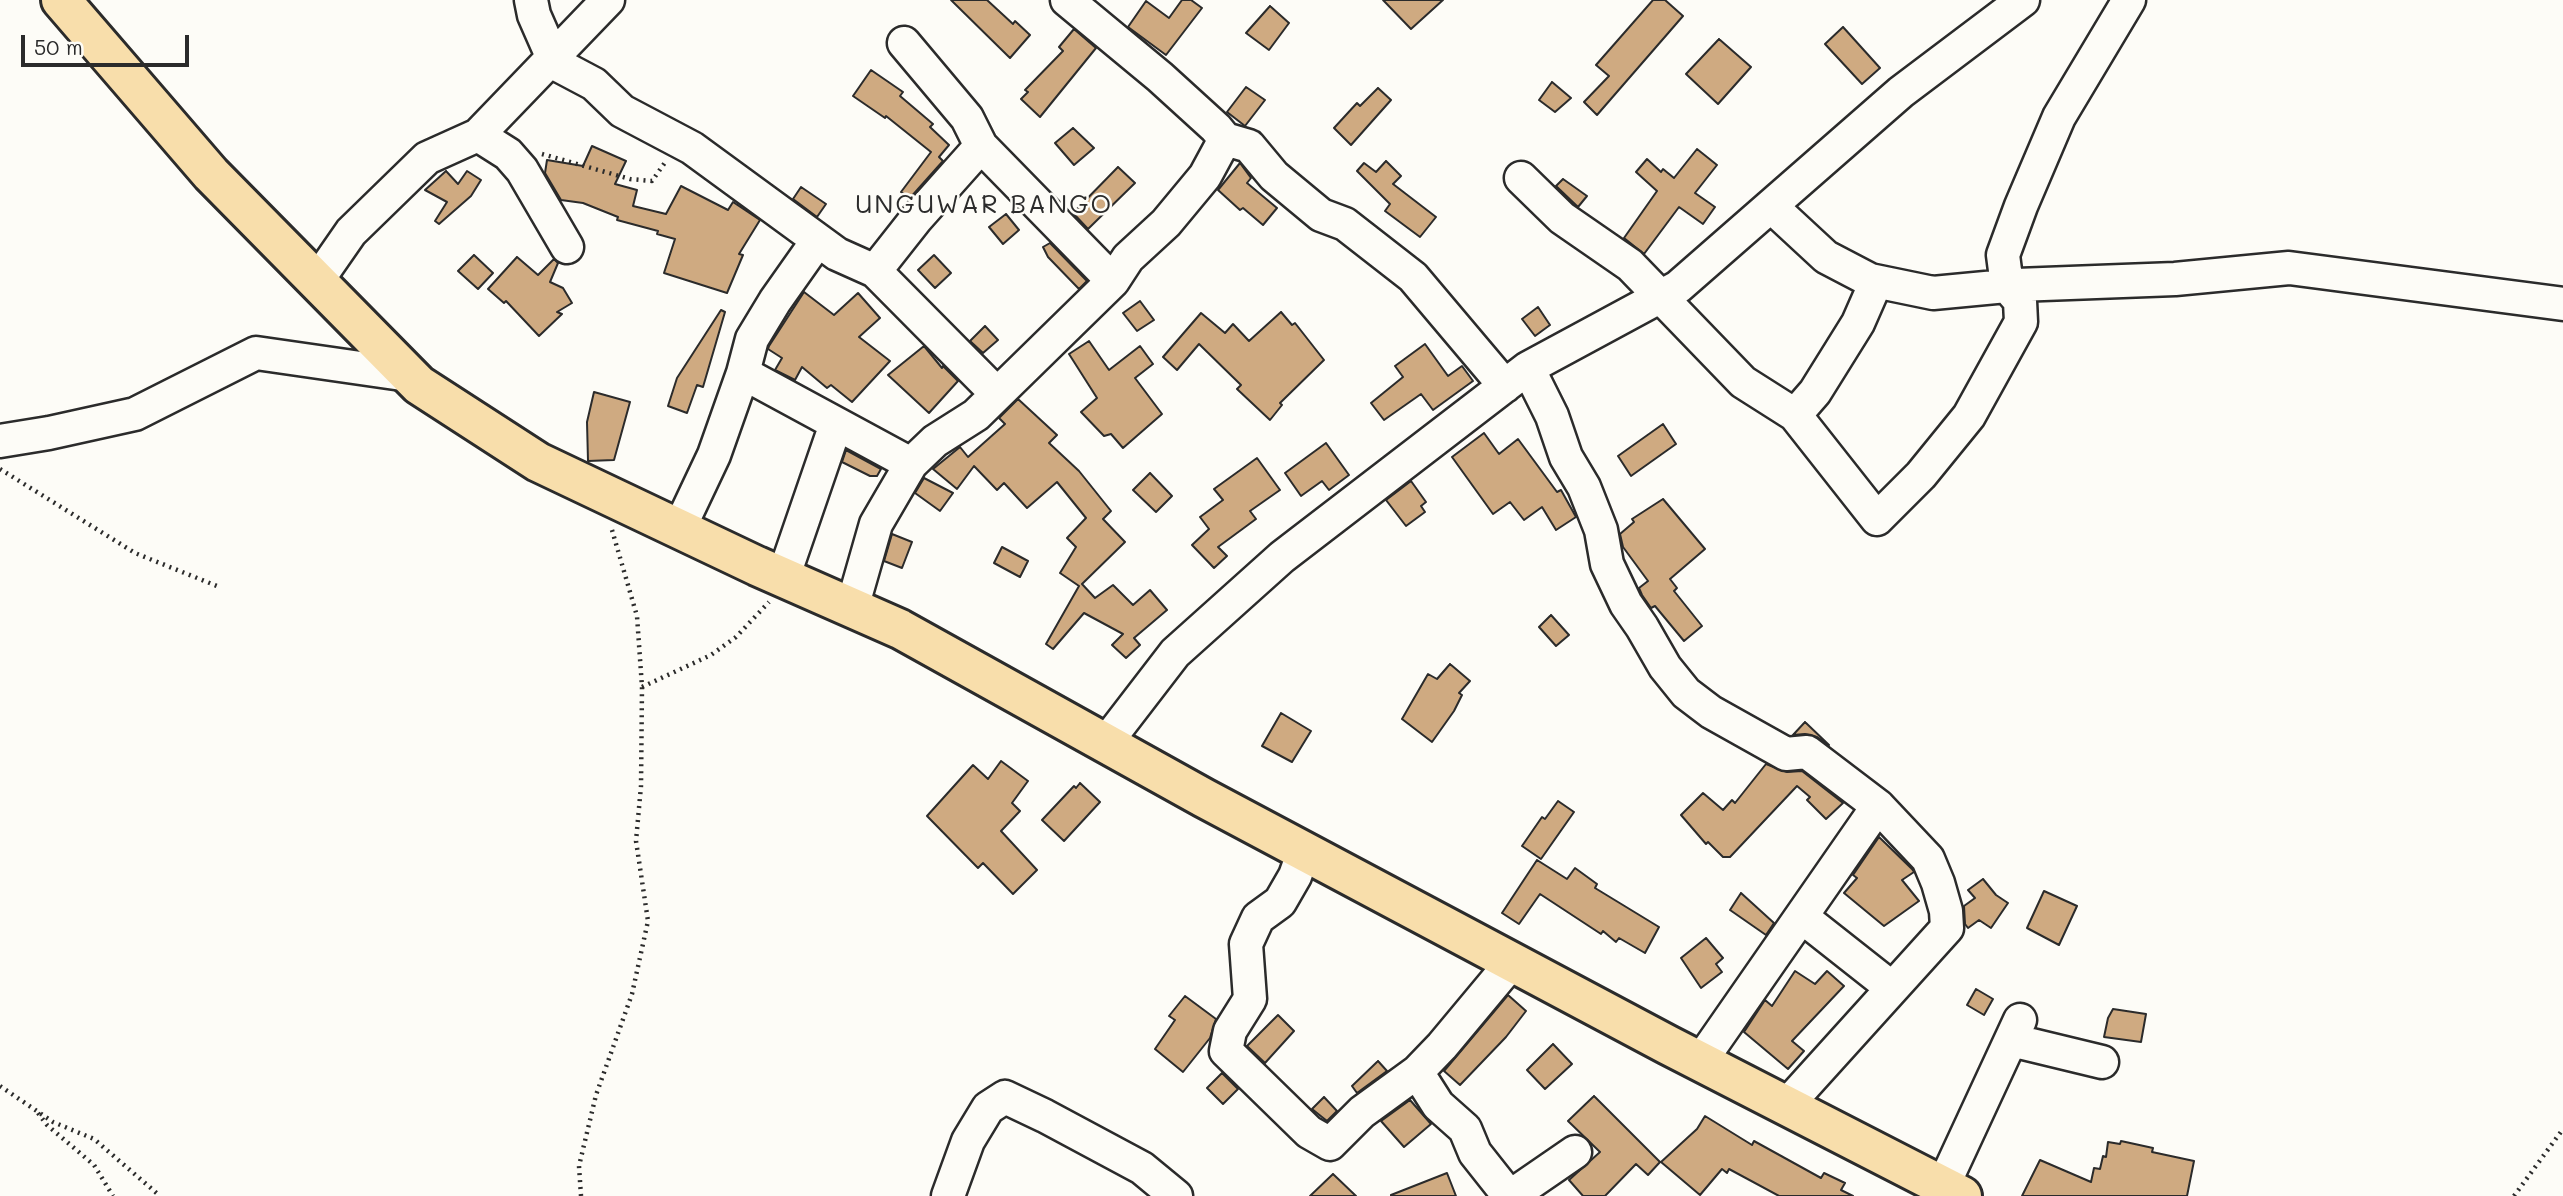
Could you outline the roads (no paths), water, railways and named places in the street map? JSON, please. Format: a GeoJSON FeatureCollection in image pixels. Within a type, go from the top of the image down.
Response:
{"type":"FeatureCollection","features":[{"type":"Feature","properties":{"kind":"main road"},"geometry":{"type":"LineString","coordinates":[[61,0],[211,174],[419,385],[538,462],[783,578],[900,629],[1304,851],[1700,1062],[1952,1191]]}},
{"type":"Feature","properties":{"kind":"street"},"geometry":{"type":"LineString","coordinates":[[531,0],[534,15],[552,57],[560,66],[594,84],[622,111],[692,148],[837,254],[875,271],[997,394]]}},
{"type":"Feature","properties":{"kind":"street"},"geometry":{"type":"LineString","coordinates":[[317,281],[351,232],[427,158],[478,135],[608,0]]}},
{"type":"Feature","properties":{"kind":"street"},"geometry":{"type":"LineString","coordinates":[[1067,0],[1160,77],[1225,139],[1249,146],[1274,176],[1321,215],[1345,224],[1413,277],[1516,377],[1552,416],[1566,457],[1584,487],[1601,530],[1607,564],[1626,604],[1665,667],[1685,693],[1711,712],[1786,754],[1807,752],[1878,806],[1928,859],[1946,911],[1947,928],[1786,1106]]}},
{"type":"Feature","properties":{"kind":"street"},"geometry":{"type":"LineString","coordinates":[[1105,744],[1175,653],[1272,565],[1516,377],[1678,288],[1901,92],[2022,0]]}},
{"type":"Feature","properties":{"kind":"street"},"geometry":{"type":"LineString","coordinates":[[1521,178],[1562,218],[1630,265],[1743,382],[1796,415],[1877,519],[1921,475],[1969,416],[2021,322],[2020,301],[2007,286],[2003,256],[2059,117],[2129,0]]}},
{"type":"Feature","properties":{"kind":"street"},"geometry":{"type":"LineString","coordinates":[[904,43],[967,118],[981,146],[1113,281]]}},
{"type":"Feature","properties":{"kind":"street"},"geometry":{"type":"LineString","coordinates":[[478,135],[508,154],[522,170],[567,247]]}},
{"type":"Feature","properties":{"kind":"street"},"geometry":{"type":"LineString","coordinates":[[852,608],[876,524],[911,464],[935,441],[976,415],[1113,281],[1128,258],[1166,223],[1205,176],[1225,139]]}},
{"type":"Feature","properties":{"kind":"street"},"geometry":{"type":"LineString","coordinates":[[875,271],[916,219],[981,146]]}},
{"type":"Feature","properties":{"kind":"street"},"geometry":{"type":"LineString","coordinates":[[1772,206],[1826,257],[1876,282],[1933,293],[2007,286],[2175,279],[2289,268],[2563,304]]}},
{"type":"Feature","properties":{"kind":"street"},"geometry":{"type":"LineString","coordinates":[[679,529],[714,455],[752,339],[818,240]]}},
{"type":"Feature","properties":{"kind":"street"},"geometry":{"type":"LineString","coordinates":[[1796,415],[1815,392],[1858,323],[1876,282]]}},
{"type":"Feature","properties":{"kind":"street"},"geometry":{"type":"LineString","coordinates":[[0,441],[135,414],[256,353],[409,375]]}},
{"type":"Feature","properties":{"kind":"street"},"geometry":{"type":"LineString","coordinates":[[743,373],[911,464]]}},
{"type":"Feature","properties":{"kind":"street"},"geometry":{"type":"LineString","coordinates":[[783,578],[836,424]]}},
{"type":"Feature","properties":{"kind":"street"},"geometry":{"type":"LineString","coordinates":[[1700,1062],[1878,806]]}},
{"type":"Feature","properties":{"kind":"street"},"geometry":{"type":"LineString","coordinates":[[1304,851],[1295,876],[1280,902],[1258,918],[1246,944],[1250,999],[1230,1031],[1226,1051],[1308,1132],[1330,1144],[1362,1112],[1417,1072],[1513,962]]}},
{"type":"Feature","properties":{"kind":"street"},"geometry":{"type":"LineString","coordinates":[[1802,917],[1892,988]]}},
{"type":"Feature","properties":{"kind":"street"},"geometry":{"type":"LineString","coordinates":[[1952,1191],[2015,1030],[2102,1062]]}},
{"type":"Feature","properties":{"kind":"street"},"geometry":{"type":"LineString","coordinates":[[1417,1072],[1438,1105],[1465,1129],[1475,1153],[1510,1196],[1576,1152]]}},
{"type":"Feature","properties":{"kind":"street"},"geometry":{"type":"LineString","coordinates":[[948,1196],[968,1141],[988,1108],[1005,1097],[1142,1168],[1176,1196]]}},
{"type":"Feature","properties":{"kind":"district","name":"UNGUWAR BANGO"},"geometry":{"type":"Point","coordinates":[984,205]}}]}
